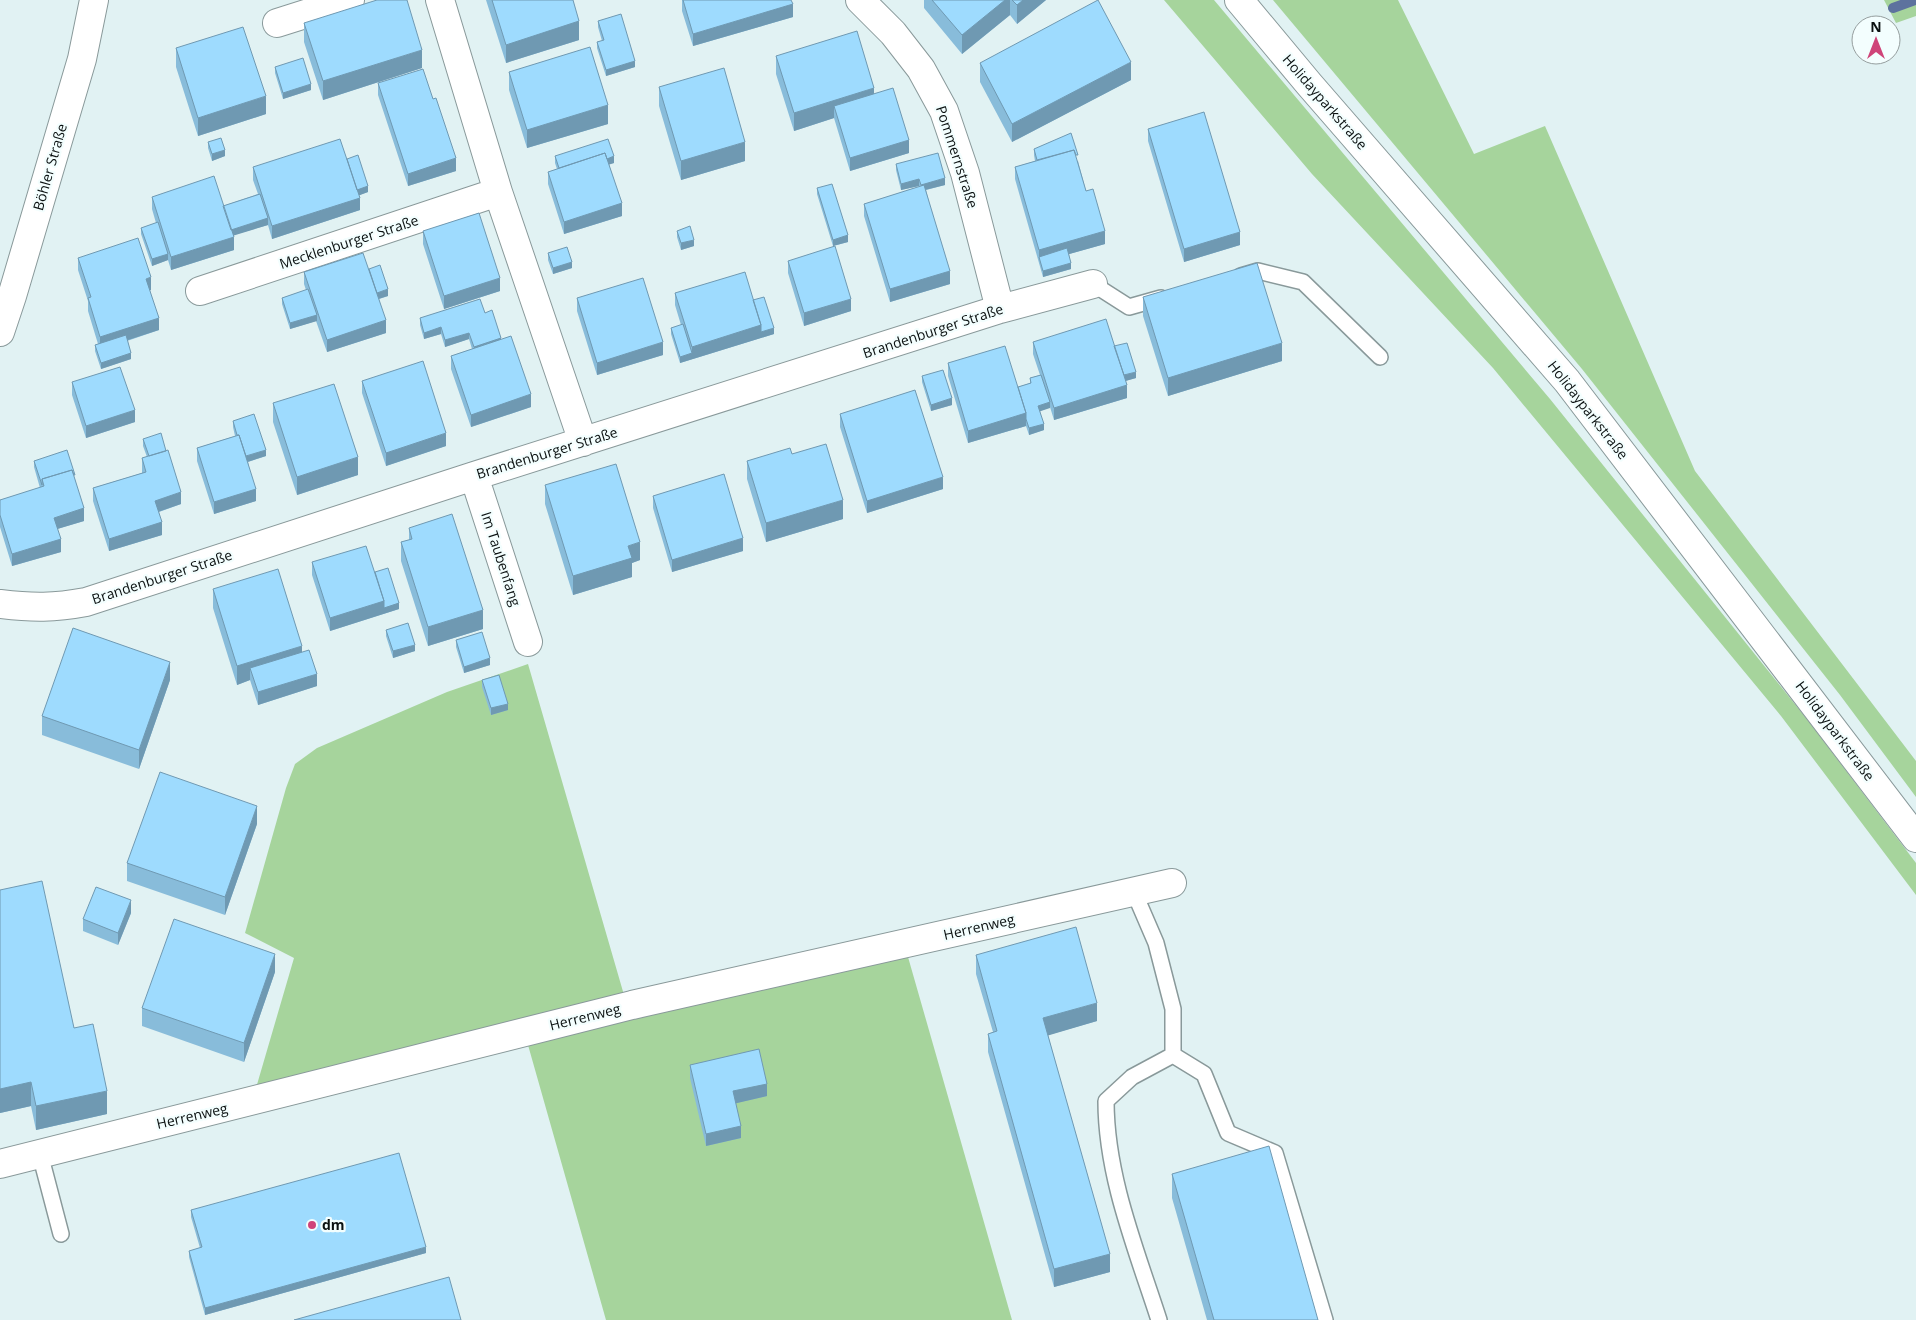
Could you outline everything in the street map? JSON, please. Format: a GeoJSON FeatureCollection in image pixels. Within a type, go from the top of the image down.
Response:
{"type":"FeatureCollection","features":[{"type":"Feature","properties":{"kind":"street","name":"Böhler Straße"},"geometry":{"type":"LineString","coordinates":[[0,332],[82,59],[94,0]]}},
{"type":"Feature","properties":{"kind":"street"},"geometry":{"type":"LineString","coordinates":[[277,23],[350,0]]}},
{"type":"Feature","properties":{"kind":"street"},"geometry":{"type":"LineString","coordinates":[[440,0],[498,192],[583,442]]}},
{"type":"Feature","properties":{"kind":"street","name":"Pommernstraße"},"geometry":{"type":"LineString","coordinates":[[860,0],[893,33],[921,68],[944,111],[964,173],[1000,309]]}},
{"type":"Feature","properties":{"kind":"street","name":"Holidayparkstraße"},"geometry":{"type":"LineString","coordinates":[[1239,0],[1309,84],[1567,381],[1916,838]]}},
{"type":"Feature","properties":{"kind":"street","name":"Mecklenburger Straße"},"geometry":{"type":"LineString","coordinates":[[200,291],[498,192]]}},
{"type":"Feature","properties":{"kind":"street","name":"Brandenburger Straße"},"geometry":{"type":"LineString","coordinates":[[0,604],[27,607],[59,607],[86,602],[474,476],[1000,309],[1093,284]]}},
{"type":"Feature","properties":{"kind":"street","name":"Im Taubenfang"},"geometry":{"type":"LineString","coordinates":[[474,476],[528,642]]}},
{"type":"Feature","properties":{"kind":"street","name":"Herrenweg"},"geometry":{"type":"LineString","coordinates":[[0,1164],[632,1005],[1172,883]]}},
{"type":"Feature","properties":{"kind":"lane"},"geometry":{"type":"LineString","coordinates":[[1230,279],[1258,271],[1303,282],[1380,357]]}},
{"type":"Feature","properties":{"kind":"lane"},"geometry":{"type":"LineString","coordinates":[[1093,284],[1129,307],[1175,294]]}},
{"type":"Feature","properties":{"kind":"lane"},"geometry":{"type":"LineString","coordinates":[[1134,892],[1156,943],[1173,1009],[1173,1055]]}},
{"type":"Feature","properties":{"kind":"lane"},"geometry":{"type":"LineString","coordinates":[[1159,1320],[1123,1207],[1106,1129],[1106,1101],[1132,1077],[1173,1055]]}},
{"type":"Feature","properties":{"kind":"lane"},"geometry":{"type":"LineString","coordinates":[[1173,1055],[1204,1074],[1228,1133],[1274,1153],[1326,1320]]}},
{"type":"Feature","properties":{"kind":"lane"},"geometry":{"type":"LineString","coordinates":[[40,1154],[61,1234]]}},
{"type":"Feature","properties":{"kind":"green space"},"geometry":{"type":"Polygon","coordinates":[[[1164,0],[1214,0],[1550,399],[1806,718],[1916,863],[1916,895],[1781,716],[1493,368],[1312,174],[1164,0]]]}},
{"type":"Feature","properties":{"kind":"green space"},"geometry":{"type":"Polygon","coordinates":[[[1273,0],[1398,0],[1474,154],[1545,126],[1695,471],[1916,761],[1916,797],[1840,695],[1582,369],[1273,0]]]}},
{"type":"Feature","properties":{"kind":"green space"},"geometry":{"type":"Polygon","coordinates":[[[1884,0],[1916,0],[1916,16],[1901,21],[1901,15],[1892,15],[1884,0]]]}},
{"type":"Feature","properties":{"kind":"green space"},"geometry":{"type":"Polygon","coordinates":[[[528,664],[624,995],[256,1088],[294,958],[245,933],[286,788],[295,764],[317,748],[447,692],[528,664]]]}},
{"type":"Feature","properties":{"kind":"green space"},"geometry":{"type":"Polygon","coordinates":[[[906,950],[1012,1320],[606,1320],[528,1045],[906,950]]]}},
{"type":"Feature","properties":{"kind":"building"},"geometry":{"type":"Polygon","coordinates":[[[377,0],[407,0],[422,50],[323,81],[304,23],[377,0]]]}},
{"type":"Feature","properties":{"kind":"building"},"geometry":{"type":"Polygon","coordinates":[[[492,0],[573,0],[579,21],[506,45],[492,0]]]}},
{"type":"Feature","properties":{"kind":"building"},"geometry":{"type":"Polygon","coordinates":[[[683,0],[791,0],[793,4],[693,34],[683,0]]]}},
{"type":"Feature","properties":{"kind":"building"},"geometry":{"type":"Polygon","coordinates":[[[932,0],[1005,0],[962,35],[932,0]]]}},
{"type":"Feature","properties":{"kind":"building"},"geometry":{"type":"Polygon","coordinates":[[[1012,0],[1023,0],[1017,5],[1012,0]]]}},
{"type":"Feature","properties":{"kind":"building"},"geometry":{"type":"Polygon","coordinates":[[[1098,0],[1131,62],[1012,124],[980,63],[1098,0]]]}},
{"type":"Feature","properties":{"kind":"building"},"geometry":{"type":"Polygon","coordinates":[[[621,14],[635,61],[606,70],[597,42],[604,40],[598,21],[621,14]]]}},
{"type":"Feature","properties":{"kind":"building"},"geometry":{"type":"Polygon","coordinates":[[[243,27],[266,96],[198,118],[176,48],[243,27]]]}},
{"type":"Feature","properties":{"kind":"building"},"geometry":{"type":"Polygon","coordinates":[[[857,31],[874,88],[794,113],[776,56],[857,31]]]}},
{"type":"Feature","properties":{"kind":"building"},"geometry":{"type":"Polygon","coordinates":[[[590,47],[608,105],[527,130],[509,72],[590,47]]]}},
{"type":"Feature","properties":{"kind":"building"},"geometry":{"type":"Polygon","coordinates":[[[303,58],[311,84],[283,93],[275,67],[303,58]]]}},
{"type":"Feature","properties":{"kind":"building"},"geometry":{"type":"Polygon","coordinates":[[[724,68],[745,142],[681,161],[659,87],[724,68]]]}},
{"type":"Feature","properties":{"kind":"building"},"geometry":{"type":"Polygon","coordinates":[[[423,69],[433,99],[436,98],[456,158],[408,174],[378,83],[423,69]]]}},
{"type":"Feature","properties":{"kind":"building"},"geometry":{"type":"Polygon","coordinates":[[[893,88],[909,140],[850,158],[834,106],[893,88]]]}},
{"type":"Feature","properties":{"kind":"building"},"geometry":{"type":"Polygon","coordinates":[[[1204,112],[1240,232],[1184,249],[1148,129],[1204,112]]]}},
{"type":"Feature","properties":{"kind":"building"},"geometry":{"type":"Polygon","coordinates":[[[1071,133],[1078,155],[1076,155],[1074,150],[1037,160],[1034,149],[1071,133]]]}},
{"type":"Feature","properties":{"kind":"building"},"geometry":{"type":"Polygon","coordinates":[[[221,138],[225,150],[212,154],[208,142],[221,138]]]}},
{"type":"Feature","properties":{"kind":"building"},"geometry":{"type":"Polygon","coordinates":[[[340,139],[360,198],[272,226],[253,167],[340,139]]]}},
{"type":"Feature","properties":{"kind":"building"},"geometry":{"type":"Polygon","coordinates":[[[608,139],[614,156],[607,159],[605,153],[559,168],[555,156],[608,139]]]}},
{"type":"Feature","properties":{"kind":"building"},"geometry":{"type":"Polygon","coordinates":[[[1074,150],[1086,191],[1093,189],[1105,231],[1039,250],[1015,167],[1074,150]]]}},
{"type":"Feature","properties":{"kind":"building"},"geometry":{"type":"Polygon","coordinates":[[[605,153],[622,203],[564,222],[548,172],[605,153]]]}},
{"type":"Feature","properties":{"kind":"building"},"geometry":{"type":"Polygon","coordinates":[[[938,153],[945,178],[921,185],[919,179],[901,184],[896,164],[938,153]]]}},
{"type":"Feature","properties":{"kind":"building"},"geometry":{"type":"Polygon","coordinates":[[[358,155],[368,186],[357,190],[347,159],[358,155]]]}},
{"type":"Feature","properties":{"kind":"building"},"geometry":{"type":"Polygon","coordinates":[[[214,176],[234,237],[171,257],[152,197],[214,176]]]}},
{"type":"Feature","properties":{"kind":"building"},"geometry":{"type":"Polygon","coordinates":[[[832,184],[848,235],[833,240],[817,188],[832,184]]]}},
{"type":"Feature","properties":{"kind":"building"},"geometry":{"type":"Polygon","coordinates":[[[924,185],[950,271],[890,289],[864,204],[924,185]]]}},
{"type":"Feature","properties":{"kind":"building"},"geometry":{"type":"Polygon","coordinates":[[[260,194],[268,218],[231,230],[223,206],[260,194]]]}},
{"type":"Feature","properties":{"kind":"building"},"geometry":{"type":"Polygon","coordinates":[[[479,213],[500,278],[444,296],[423,231],[479,213]]]}},
{"type":"Feature","properties":{"kind":"building"},"geometry":{"type":"Polygon","coordinates":[[[158,222],[168,254],[152,259],[141,228],[158,222]]]}},
{"type":"Feature","properties":{"kind":"building"},"geometry":{"type":"Polygon","coordinates":[[[690,226],[694,240],[681,243],[677,231],[690,226]]]}},
{"type":"Feature","properties":{"kind":"building"},"geometry":{"type":"Polygon","coordinates":[[[138,238],[151,277],[146,279],[159,318],[100,337],[88,298],[91,297],[78,258],[138,238]]]}},
{"type":"Feature","properties":{"kind":"building"},"geometry":{"type":"Polygon","coordinates":[[[835,246],[851,299],[804,313],[788,261],[835,246]]]}},
{"type":"Feature","properties":{"kind":"building"},"geometry":{"type":"Polygon","coordinates":[[[567,247],[572,262],[553,268],[548,253],[567,247]]]}},
{"type":"Feature","properties":{"kind":"building"},"geometry":{"type":"Polygon","coordinates":[[[1067,248],[1071,263],[1043,271],[1039,257],[1067,248]]]}},
{"type":"Feature","properties":{"kind":"building"},"geometry":{"type":"Polygon","coordinates":[[[363,253],[386,320],[327,340],[304,272],[363,253]]]}},
{"type":"Feature","properties":{"kind":"building"},"geometry":{"type":"Polygon","coordinates":[[[1257,263],[1282,343],[1168,378],[1143,297],[1257,263]]]}},
{"type":"Feature","properties":{"kind":"building"},"geometry":{"type":"Polygon","coordinates":[[[380,265],[388,289],[377,293],[369,269],[380,265]]]}},
{"type":"Feature","properties":{"kind":"building"},"geometry":{"type":"Polygon","coordinates":[[[745,272],[761,325],[692,347],[675,293],[745,272]]]}},
{"type":"Feature","properties":{"kind":"building"},"geometry":{"type":"Polygon","coordinates":[[[643,278],[663,342],[597,363],[577,298],[643,278]]]}},
{"type":"Feature","properties":{"kind":"building"},"geometry":{"type":"Polygon","coordinates":[[[308,289],[317,315],[290,323],[282,298],[308,289]]]}},
{"type":"Feature","properties":{"kind":"building"},"geometry":{"type":"Polygon","coordinates":[[[764,297],[774,328],[761,332],[761,325],[753,300],[764,297]]]}},
{"type":"Feature","properties":{"kind":"building"},"geometry":{"type":"Polygon","coordinates":[[[480,299],[485,313],[492,310],[501,338],[474,347],[469,333],[445,340],[441,327],[424,333],[420,318],[480,299]]]}},
{"type":"Feature","properties":{"kind":"building"},"geometry":{"type":"Polygon","coordinates":[[[1106,319],[1127,385],[1054,408],[1033,342],[1106,319]]]}},
{"type":"Feature","properties":{"kind":"building"},"geometry":{"type":"Polygon","coordinates":[[[683,324],[692,353],[680,357],[671,328],[683,324]]]}},
{"type":"Feature","properties":{"kind":"building"},"geometry":{"type":"Polygon","coordinates":[[[126,335],[131,353],[101,363],[95,345],[126,335]]]}},
{"type":"Feature","properties":{"kind":"building"},"geometry":{"type":"Polygon","coordinates":[[[511,336],[531,394],[471,415],[451,356],[511,336]]]}},
{"type":"Feature","properties":{"kind":"building"},"geometry":{"type":"Polygon","coordinates":[[[1127,343],[1136,372],[1124,375],[1114,346],[1127,343]]]}},
{"type":"Feature","properties":{"kind":"building"},"geometry":{"type":"Polygon","coordinates":[[[1005,346],[1026,413],[968,431],[948,363],[1005,346]]]}},
{"type":"Feature","properties":{"kind":"building"},"geometry":{"type":"Polygon","coordinates":[[[423,361],[446,433],[386,453],[362,381],[423,361]]]}},
{"type":"Feature","properties":{"kind":"building"},"geometry":{"type":"Polygon","coordinates":[[[120,367],[135,410],[86,426],[72,382],[120,367]]]}},
{"type":"Feature","properties":{"kind":"building"},"geometry":{"type":"Polygon","coordinates":[[[943,370],[952,398],[931,405],[922,376],[943,370]]]}},
{"type":"Feature","properties":{"kind":"building"},"geometry":{"type":"Polygon","coordinates":[[[1041,375],[1050,402],[1038,406],[1044,424],[1029,428],[1018,387],[1031,383],[1030,378],[1041,375]]]}},
{"type":"Feature","properties":{"kind":"building"},"geometry":{"type":"Polygon","coordinates":[[[334,384],[358,457],[297,477],[273,403],[334,384]]]}},
{"type":"Feature","properties":{"kind":"building"},"geometry":{"type":"Polygon","coordinates":[[[915,390],[943,477],[867,501],[840,414],[915,390]]]}},
{"type":"Feature","properties":{"kind":"building"},"geometry":{"type":"Polygon","coordinates":[[[254,414],[266,450],[246,456],[233,421],[254,414]]]}},
{"type":"Feature","properties":{"kind":"building"},"geometry":{"type":"Polygon","coordinates":[[[161,433],[166,451],[149,456],[143,439],[161,433]]]}},
{"type":"Feature","properties":{"kind":"building"},"geometry":{"type":"Polygon","coordinates":[[[239,435],[256,489],[214,502],[197,448],[239,435]]]}},
{"type":"Feature","properties":{"kind":"building"},"geometry":{"type":"Polygon","coordinates":[[[826,444],[843,500],[766,523],[747,461],[790,448],[792,454],[826,444]]]}},
{"type":"Feature","properties":{"kind":"building"},"geometry":{"type":"Polygon","coordinates":[[[67,450],[75,475],[72,470],[42,479],[42,485],[34,461],[67,450]]]}},
{"type":"Feature","properties":{"kind":"building"},"geometry":{"type":"Polygon","coordinates":[[[168,450],[181,492],[155,501],[162,522],[109,539],[93,488],[146,472],[142,458],[168,450]]]}},
{"type":"Feature","properties":{"kind":"building"},"geometry":{"type":"Polygon","coordinates":[[[616,464],[640,542],[628,546],[632,558],[573,576],[545,485],[616,464]]]}},
{"type":"Feature","properties":{"kind":"building"},"geometry":{"type":"Polygon","coordinates":[[[72,470],[84,508],[54,518],[61,539],[12,554],[0,515],[0,500],[44,486],[42,479],[72,470]]]}},
{"type":"Feature","properties":{"kind":"building"},"geometry":{"type":"Polygon","coordinates":[[[724,474],[743,538],[672,560],[653,496],[724,474]]]}},
{"type":"Feature","properties":{"kind":"building"},"geometry":{"type":"Polygon","coordinates":[[[452,514],[483,610],[428,627],[401,542],[412,539],[409,528],[452,514]]]}},
{"type":"Feature","properties":{"kind":"building"},"geometry":{"type":"Polygon","coordinates":[[[366,546],[384,601],[330,618],[312,562],[366,546]]]}},
{"type":"Feature","properties":{"kind":"building"},"geometry":{"type":"Polygon","coordinates":[[[388,568],[399,603],[384,608],[384,601],[375,572],[388,568]]]}},
{"type":"Feature","properties":{"kind":"building"},"geometry":{"type":"Polygon","coordinates":[[[278,569],[302,646],[237,666],[213,589],[278,569]]]}},
{"type":"Feature","properties":{"kind":"building"},"geometry":{"type":"Polygon","coordinates":[[[408,623],[415,645],[393,651],[386,630],[408,623]]]}},
{"type":"Feature","properties":{"kind":"building"},"geometry":{"type":"Polygon","coordinates":[[[73,628],[170,662],[139,750],[42,716],[73,628]]]}},
{"type":"Feature","properties":{"kind":"building"},"geometry":{"type":"Polygon","coordinates":[[[482,632],[490,658],[464,667],[456,640],[482,632]]]}},
{"type":"Feature","properties":{"kind":"building"},"geometry":{"type":"Polygon","coordinates":[[[309,650],[317,674],[258,692],[250,668],[309,650]]]}},
{"type":"Feature","properties":{"kind":"building"},"geometry":{"type":"Polygon","coordinates":[[[499,675],[508,704],[491,708],[482,680],[499,675]]]}},
{"type":"Feature","properties":{"kind":"building"},"geometry":{"type":"Polygon","coordinates":[[[160,772],[257,806],[225,897],[127,863],[160,772]]]}},
{"type":"Feature","properties":{"kind":"building"},"geometry":{"type":"Polygon","coordinates":[[[42,881],[74,1028],[93,1024],[107,1091],[36,1106],[31,1082],[0,1089],[0,890],[42,881]]]}},
{"type":"Feature","properties":{"kind":"building"},"geometry":{"type":"Polygon","coordinates":[[[96,887],[131,900],[118,933],[83,919],[96,887]]]}},
{"type":"Feature","properties":{"kind":"building"},"geometry":{"type":"Polygon","coordinates":[[[174,919],[275,954],[244,1043],[142,1008],[174,919]]]}},
{"type":"Feature","properties":{"kind":"building"},"geometry":{"type":"Polygon","coordinates":[[[1076,927],[1097,1003],[1043,1018],[1110,1254],[1054,1269],[988,1034],[997,1031],[976,955],[1076,927]]]}},
{"type":"Feature","properties":{"kind":"building"},"geometry":{"type":"Polygon","coordinates":[[[759,1049],[767,1084],[733,1091],[741,1126],[706,1134],[690,1065],[759,1049]]]}},
{"type":"Feature","properties":{"kind":"building"},"geometry":{"type":"Polygon","coordinates":[[[1269,1146],[1318,1320],[1214,1320],[1172,1174],[1269,1146]]]}},
{"type":"Feature","properties":{"kind":"building"},"geometry":{"type":"Polygon","coordinates":[[[399,1153],[426,1247],[205,1308],[189,1251],[202,1247],[191,1210],[399,1153]]]}},
{"type":"Feature","properties":{"kind":"building"},"geometry":{"type":"Polygon","coordinates":[[[449,1277],[461,1320],[294,1320],[449,1277]]]}},
{"type":"Feature","properties":{"kind":"waterway"},"geometry":{"type":"LineString","coordinates":[[1893,8],[1915,0]]}},
{"type":"Feature","properties":{"kind":"place","name":"dm"},"geometry":{"type":"Point","coordinates":[312,1225]}}]}
